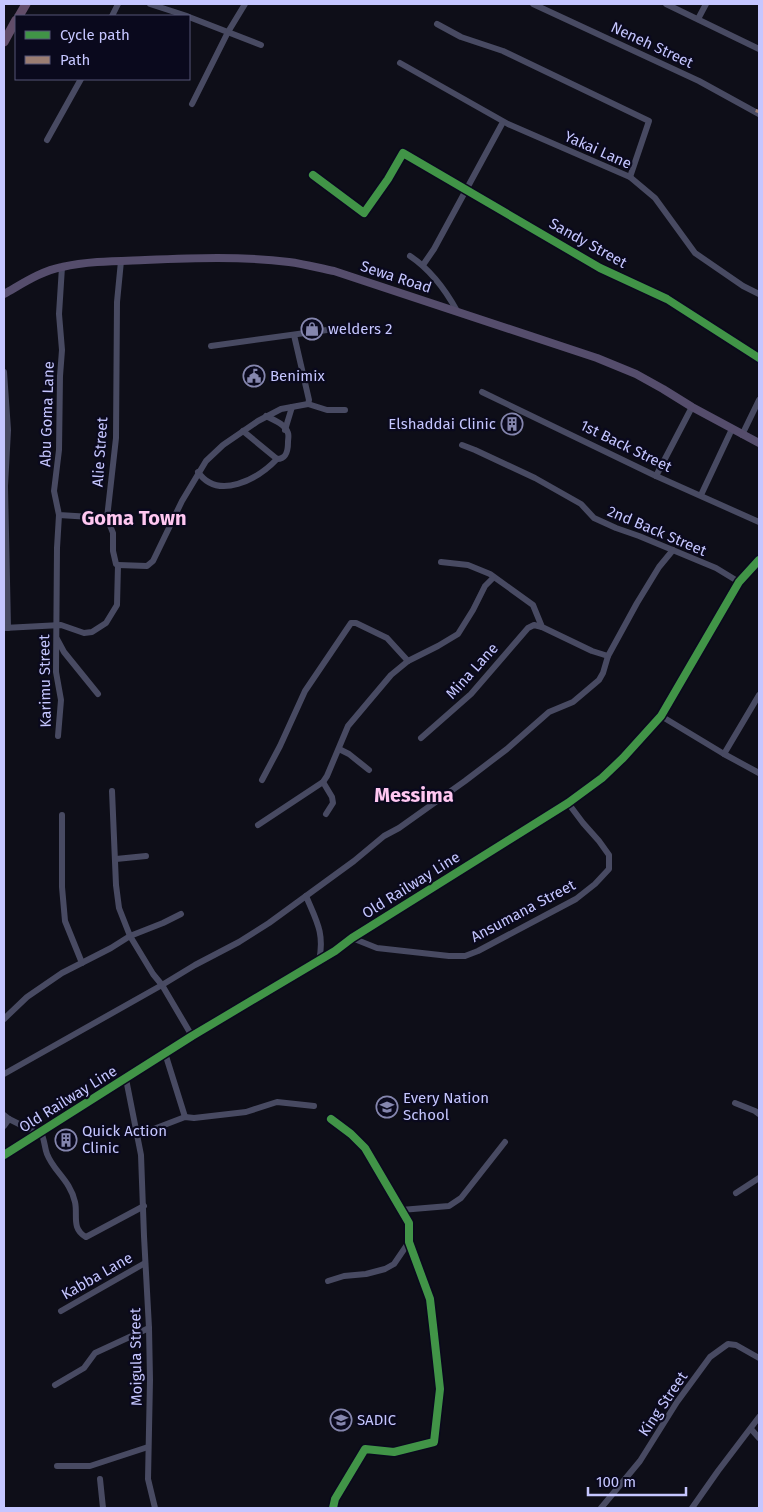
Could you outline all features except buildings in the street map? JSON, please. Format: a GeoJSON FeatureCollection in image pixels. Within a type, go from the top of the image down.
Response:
{"type":"FeatureCollection","features":[{"type":"Feature","properties":{"kind":"highway"},"geometry":{"type":"LineString","coordinates":[[20,15],[26,4]]}},
{"type":"Feature","properties":{"kind":"highway"},"geometry":{"type":"LineString","coordinates":[[5,36],[15,21]]}},
{"type":"Feature","properties":{"kind":"main road","name":"Sewa Road"},"geometry":{"type":"LineString","coordinates":[[4,294],[41,274],[62,266],[178,259],[241,259],[290,262],[334,272],[619,367],[663,389],[759,443]]}},
{"type":"Feature","properties":{"kind":"street"},"geometry":{"type":"LineString","coordinates":[[150,4],[182,15]]}},
{"type":"Feature","properties":{"kind":"street"},"geometry":{"type":"LineString","coordinates":[[192,104],[228,32],[245,4]]}},
{"type":"Feature","properties":{"kind":"street","name":"Neneh Street"},"geometry":{"type":"LineString","coordinates":[[533,4],[699,81],[759,112]]}},
{"type":"Feature","properties":{"kind":"street"},"geometry":{"type":"LineString","coordinates":[[666,4],[759,49]]}},
{"type":"Feature","properties":{"kind":"street"},"geometry":{"type":"LineString","coordinates":[[698,19],[706,4]]}},
{"type":"Feature","properties":{"kind":"street"},"geometry":{"type":"LineString","coordinates":[[190,18],[261,45]]}},
{"type":"Feature","properties":{"kind":"street"},"geometry":{"type":"LineString","coordinates":[[437,24],[461,37],[503,51],[648,121],[630,177]]}},
{"type":"Feature","properties":{"kind":"street","name":"Yakai Lane"},"geometry":{"type":"LineString","coordinates":[[400,63],[503,122],[630,177],[655,198],[695,252],[743,286],[759,294]]}},
{"type":"Feature","properties":{"kind":"street"},"geometry":{"type":"LineString","coordinates":[[47,140],[80,80]]}},
{"type":"Feature","properties":{"kind":"street"},"geometry":{"type":"LineString","coordinates":[[423,265],[434,249],[503,122]]}},
{"type":"Feature","properties":{"kind":"street","name":"Sandy Street"},"geometry":{"type":"LineString","coordinates":[[313,175],[364,213],[404,153],[600,268],[667,299],[759,358]]}},
{"type":"Feature","properties":{"kind":"street"},"geometry":{"type":"LineString","coordinates":[[410,256],[423,265],[446,291],[457,312]]}},
{"type":"Feature","properties":{"kind":"street","name":"Alie Street"},"geometry":{"type":"LineString","coordinates":[[6,628],[61,626],[84,633],[92,632],[106,623],[117,605],[118,565],[116,564],[113,551],[113,533],[107,518],[116,438],[117,302],[121,261]]}},
{"type":"Feature","properties":{"kind":"street","name":"Abu Goma Lane"},"geometry":{"type":"LineString","coordinates":[[56,626],[59,515],[54,492],[59,450],[62,266]]}},
{"type":"Feature","properties":{"kind":"street"},"geometry":{"type":"LineString","coordinates":[[211,346],[327,330]]}},
{"type":"Feature","properties":{"kind":"street"},"geometry":{"type":"LineString","coordinates":[[294,335],[309,400],[308,404]]}},
{"type":"Feature","properties":{"kind":"street"},"geometry":{"type":"LineString","coordinates":[[4,372],[8,430],[5,486],[6,628]]}},
{"type":"Feature","properties":{"kind":"street","name":"1st Back Street"},"geometry":{"type":"LineString","coordinates":[[482,392],[656,476],[759,522]]}},
{"type":"Feature","properties":{"kind":"street"},"geometry":{"type":"LineString","coordinates":[[742,435],[759,400]]}},
{"type":"Feature","properties":{"kind":"street"},"geometry":{"type":"LineString","coordinates":[[118,565],[147,566],[153,561],[182,501],[206,460],[243,431],[281,409],[308,404],[327,410],[345,410]]}},
{"type":"Feature","properties":{"kind":"street"},"geometry":{"type":"LineString","coordinates":[[285,430],[292,407]]}},
{"type":"Feature","properties":{"kind":"street"},"geometry":{"type":"LineString","coordinates":[[656,476],[692,407]]}},
{"type":"Feature","properties":{"kind":"street"},"geometry":{"type":"LineString","coordinates":[[198,472],[202,478],[211,484],[220,486],[238,484],[263,472],[277,459],[282,459],[288,449],[288,434],[280,423],[266,416]]}},
{"type":"Feature","properties":{"kind":"street"},"geometry":{"type":"LineString","coordinates":[[701,495],[732,429]]}},
{"type":"Feature","properties":{"kind":"street"},"geometry":{"type":"LineString","coordinates":[[243,431],[277,459]]}},
{"type":"Feature","properties":{"kind":"street","name":"2nd Back Street"},"geometry":{"type":"LineString","coordinates":[[462,445],[535,478],[582,504],[594,518],[716,568],[739,582]]}},
{"type":"Feature","properties":{"kind":"street"},"geometry":{"type":"LineString","coordinates":[[59,515],[107,518]]}},
{"type":"Feature","properties":{"kind":"street"},"geometry":{"type":"LineString","coordinates":[[4,1074],[162,986],[269,923],[354,861],[384,836],[399,828],[465,781],[507,749],[550,712],[573,702],[601,676],[608,656],[654,574],[673,550]]}},
{"type":"Feature","properties":{"kind":"street","name":"Old Railway Line"},"geometry":{"type":"LineString","coordinates":[[4,1155],[192,1036],[335,951],[352,938],[568,803],[602,778],[661,716],[739,582],[759,560]]}},
{"type":"Feature","properties":{"kind":"street"},"geometry":{"type":"LineString","coordinates":[[441,562],[468,565],[490,574],[533,605],[542,627],[592,652],[608,656]]}},
{"type":"Feature","properties":{"kind":"street"},"geometry":{"type":"LineString","coordinates":[[258,825],[323,782],[348,726],[391,675],[408,661],[458,634],[485,586],[493,578]]}},
{"type":"Feature","properties":{"kind":"street"},"geometry":{"type":"LineString","coordinates":[[262,780],[305,691],[351,623],[356,623],[387,638],[408,661]]}},
{"type":"Feature","properties":{"kind":"street","name":"Mina Lane"},"geometry":{"type":"LineString","coordinates":[[421,738],[471,694],[528,628],[534,625],[542,627]]}},
{"type":"Feature","properties":{"kind":"street","name":"Karimu Street"},"geometry":{"type":"LineString","coordinates":[[56,626],[56,672],[61,700],[58,736]]}},
{"type":"Feature","properties":{"kind":"street"},"geometry":{"type":"LineString","coordinates":[[56,638],[64,652],[98,694]]}},
{"type":"Feature","properties":{"kind":"street"},"geometry":{"type":"LineString","coordinates":[[724,754],[759,695]]}},
{"type":"Feature","properties":{"kind":"street"},"geometry":{"type":"LineString","coordinates":[[661,716],[759,773]]}},
{"type":"Feature","properties":{"kind":"street"},"geometry":{"type":"LineString","coordinates":[[339,749],[369,770]]}},
{"type":"Feature","properties":{"kind":"street"},"geometry":{"type":"LineString","coordinates":[[323,782],[332,797],[333,803],[326,814]]}},
{"type":"Feature","properties":{"kind":"street"},"geometry":{"type":"LineString","coordinates":[[112,791],[116,885],[119,908],[130,936],[192,1036]]}},
{"type":"Feature","properties":{"kind":"street","name":"Ansumana Street"},"geometry":{"type":"LineString","coordinates":[[352,938],[377,948],[465,956],[576,899],[595,884],[609,869],[609,855],[568,803]]}},
{"type":"Feature","properties":{"kind":"street"},"geometry":{"type":"LineString","coordinates":[[62,814],[62,887],[65,921],[82,963]]}},
{"type":"Feature","properties":{"kind":"street"},"geometry":{"type":"LineString","coordinates":[[116,859],[146,856]]}},
{"type":"Feature","properties":{"kind":"street"},"geometry":{"type":"LineString","coordinates":[[306,896],[319,926],[322,944],[319,961]]}},
{"type":"Feature","properties":{"kind":"street"},"geometry":{"type":"LineString","coordinates":[[4,1019],[27,997],[62,973],[130,936],[181,914]]}},
{"type":"Feature","properties":{"kind":"street"},"geometry":{"type":"LineString","coordinates":[[165,1053],[185,1117]]}},
{"type":"Feature","properties":{"kind":"street","name":"Moigula Street"},"geometry":{"type":"LineString","coordinates":[[126,1079],[141,1155],[149,1328],[148,1478],[155,1508]]}},
{"type":"Feature","properties":{"kind":"street"},"geometry":{"type":"LineString","coordinates":[[138,1135],[185,1117],[194,1118],[246,1112],[277,1102],[314,1106]]}},
{"type":"Feature","properties":{"kind":"street"},"geometry":{"type":"LineString","coordinates":[[735,1103],[759,1114]]}},
{"type":"Feature","properties":{"kind":"street"},"geometry":{"type":"LineString","coordinates":[[4,1126],[7,1117],[39,1132],[45,1143],[47,1154],[70,1188],[76,1204],[77,1230],[80,1234],[86,1237],[144,1206]]}},
{"type":"Feature","properties":{"kind":"street"},"geometry":{"type":"LineString","coordinates":[[331,1119],[351,1134],[365,1148],[409,1223],[409,1242],[430,1299],[440,1389],[434,1442],[394,1452],[366,1449],[335,1499],[333,1508]]}},
{"type":"Feature","properties":{"kind":"street"},"geometry":{"type":"LineString","coordinates":[[401,1210],[449,1206],[461,1198],[505,1142]]}},
{"type":"Feature","properties":{"kind":"street"},"geometry":{"type":"LineString","coordinates":[[736,1193],[759,1178]]}},
{"type":"Feature","properties":{"kind":"street"},"geometry":{"type":"LineString","coordinates":[[328,1281],[344,1276],[366,1274],[385,1269],[394,1264],[409,1242]]}},
{"type":"Feature","properties":{"kind":"street","name":"Kabba Lane"},"geometry":{"type":"LineString","coordinates":[[61,1310],[146,1263]]}},
{"type":"Feature","properties":{"kind":"street"},"geometry":{"type":"LineString","coordinates":[[55,1385],[84,1368],[95,1353],[149,1328]]}},
{"type":"Feature","properties":{"kind":"street","name":"King Street"},"geometry":{"type":"LineString","coordinates":[[601,1508],[640,1461],[677,1402],[710,1357],[728,1344],[736,1345],[759,1358]]}},
{"type":"Feature","properties":{"kind":"street"},"geometry":{"type":"LineString","coordinates":[[692,1508],[759,1417]]}},
{"type":"Feature","properties":{"kind":"street"},"geometry":{"type":"LineString","coordinates":[[751,1429],[759,1438]]}},
{"type":"Feature","properties":{"kind":"street"},"geometry":{"type":"LineString","coordinates":[[57,1466],[90,1466],[148,1447]]}},
{"type":"Feature","properties":{"kind":"street"},"geometry":{"type":"LineString","coordinates":[[100,1479],[103,1508]]}},
{"type":"Feature","properties":{"kind":"cycle path"},"geometry":{"type":"LineString","coordinates":[[313,175],[364,213],[388,179],[403,153],[600,268],[667,299],[759,358]]}},
{"type":"Feature","properties":{"kind":"cycle path"},"geometry":{"type":"LineString","coordinates":[[4,1155],[192,1036],[335,951],[352,938],[568,803],[602,778],[661,716],[739,582],[759,560]]}},
{"type":"Feature","properties":{"kind":"cycle path"},"geometry":{"type":"LineString","coordinates":[[331,1119],[351,1134],[365,1148],[409,1223],[409,1242],[430,1299],[440,1389],[434,1442],[394,1452],[365,1449],[335,1499],[333,1508]]}},
{"type":"Feature","properties":{"kind":"place","name":"welders 2"},"geometry":{"type":"Point","coordinates":[312,329]}},
{"type":"Feature","properties":{"kind":"place","name":"Benimix"},"geometry":{"type":"Point","coordinates":[254,376]}},
{"type":"Feature","properties":{"kind":"place","name":"Elshaddai Clinic"},"geometry":{"type":"Point","coordinates":[512,424]}},
{"type":"Feature","properties":{"kind":"place","name":"Every Nation School"},"geometry":{"type":"Point","coordinates":[387,1107]}},
{"type":"Feature","properties":{"kind":"place","name":"Quick Action Clinic"},"geometry":{"type":"Point","coordinates":[66,1140]}},
{"type":"Feature","properties":{"kind":"place","name":"SADIC"},"geometry":{"type":"Point","coordinates":[341,1420]}},
{"type":"Feature","properties":{"kind":"district","name":"Goma Town"},"geometry":{"type":"Point","coordinates":[134,518]}},
{"type":"Feature","properties":{"kind":"district","name":"Messima"},"geometry":{"type":"Point","coordinates":[414,795]}}]}
